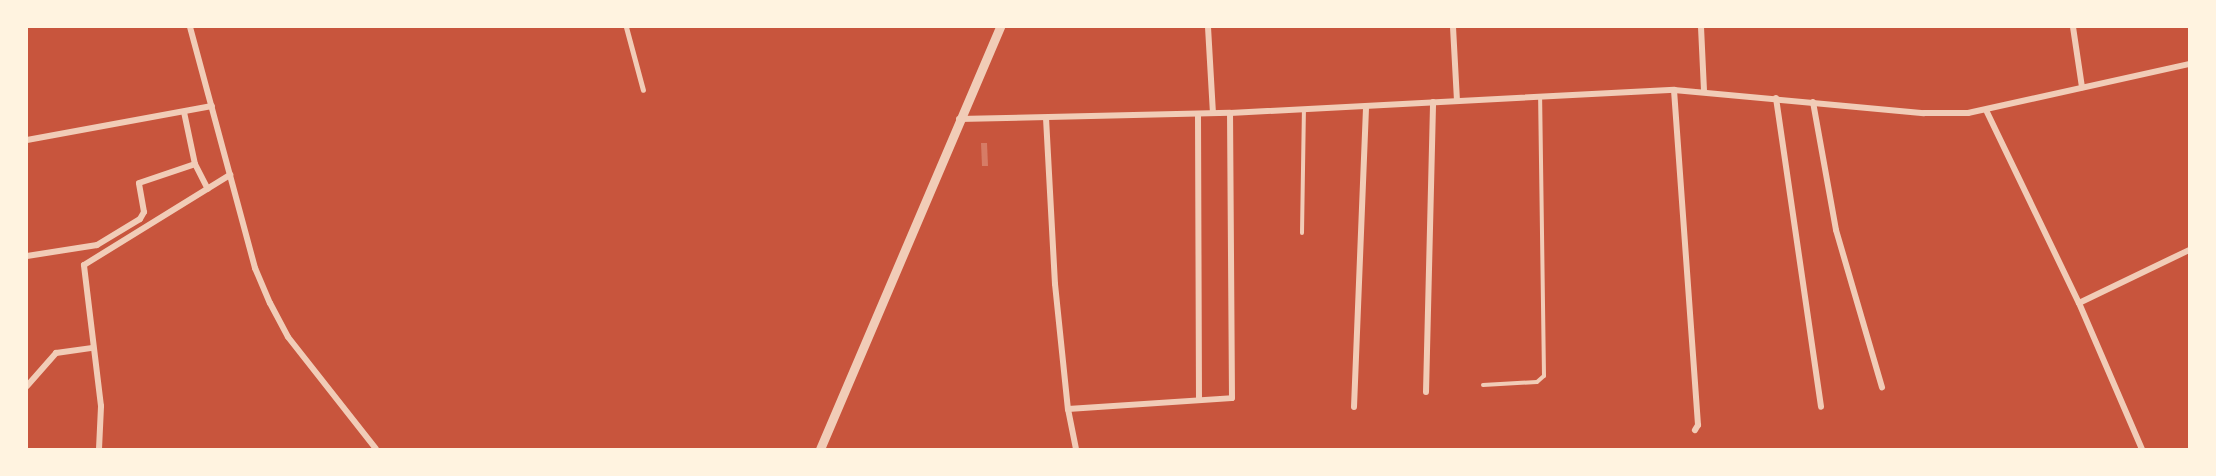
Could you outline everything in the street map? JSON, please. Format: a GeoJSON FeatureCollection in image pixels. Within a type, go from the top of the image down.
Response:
{"type":"FeatureCollection","features":[{"type":"Feature","properties":{"kind":"street"},"geometry":{"type":"LineString","coordinates":[[190,27],[255,268],[270,303],[288,337],[376,449]]}},
{"type":"Feature","properties":{"kind":"street"},"geometry":{"type":"LineString","coordinates":[[626,27],[643,90]]}},
{"type":"Feature","properties":{"kind":"street"},"geometry":{"type":"LineString","coordinates":[[820,449],[1000,27]]}},
{"type":"Feature","properties":{"kind":"street"},"geometry":{"type":"LineString","coordinates":[[1208,27],[1213,113]]}},
{"type":"Feature","properties":{"kind":"street"},"geometry":{"type":"LineString","coordinates":[[1453,27],[1457,101]]}},
{"type":"Feature","properties":{"kind":"street"},"geometry":{"type":"LineString","coordinates":[[1701,27],[1704,90]]}},
{"type":"Feature","properties":{"kind":"street"},"geometry":{"type":"LineString","coordinates":[[2073,27],[2082,87]]}},
{"type":"Feature","properties":{"kind":"street"},"geometry":{"type":"LineString","coordinates":[[959,119],[1230,113],[1674,90],[1704,90],[1924,113],[1986,110],[2189,64]]}},
{"type":"Feature","properties":{"kind":"street"},"geometry":{"type":"LineString","coordinates":[[1674,90],[1698,425],[1695,430]]}},
{"type":"Feature","properties":{"kind":"street"},"geometry":{"type":"LineString","coordinates":[[1776,98],[1821,407]]}},
{"type":"Feature","properties":{"kind":"street"},"geometry":{"type":"LineString","coordinates":[[1426,392],[1433,102]]}},
{"type":"Feature","properties":{"kind":"street"},"geometry":{"type":"LineString","coordinates":[[1813,102],[1836,230],[1882,387]]}},
{"type":"Feature","properties":{"kind":"street"},"geometry":{"type":"LineString","coordinates":[[27,140],[212,106]]}},
{"type":"Feature","properties":{"kind":"street"},"geometry":{"type":"LineString","coordinates":[[1354,407],[1366,106]]}},
{"type":"Feature","properties":{"kind":"street"},"geometry":{"type":"LineString","coordinates":[[1986,110],[2079,303],[2142,449]]}},
{"type":"Feature","properties":{"kind":"street"},"geometry":{"type":"LineString","coordinates":[[184,112],[195,164],[208,189]]}},
{"type":"Feature","properties":{"kind":"street"},"geometry":{"type":"LineString","coordinates":[[1068,409],[1145,402],[1232,398],[1230,113]]}},
{"type":"Feature","properties":{"kind":"street"},"geometry":{"type":"LineString","coordinates":[[1198,114],[1198,399]]}},
{"type":"Feature","properties":{"kind":"street"},"geometry":{"type":"LineString","coordinates":[[1046,118],[1068,409],[1076,449]]}},
{"type":"Feature","properties":{"kind":"street"},"geometry":{"type":"LineString","coordinates":[[27,256],[97,245],[140,219],[144,212],[139,183],[195,164]]}},
{"type":"Feature","properties":{"kind":"street"},"geometry":{"type":"LineString","coordinates":[[99,449],[101,406],[91,348],[84,265],[230,175]]}},
{"type":"Feature","properties":{"kind":"street"},"geometry":{"type":"LineString","coordinates":[[2079,303],[2189,250]]}},
{"type":"Feature","properties":{"kind":"street"},"geometry":{"type":"LineString","coordinates":[[27,386],[56,353],[91,348]]}},
{"type":"Feature","properties":{"kind":"lane"},"geometry":{"type":"LineString","coordinates":[[1483,385],[1537,382],[1544,375],[1540,97]]}},
{"type":"Feature","properties":{"kind":"lane"},"geometry":{"type":"LineString","coordinates":[[1302,233],[1304,109]]}},
{"type":"Feature","properties":{"kind":"building"},"geometry":{"type":"Polygon","coordinates":[[[981,143],[987,143],[988,166],[982,166],[981,143]]]}}]}
